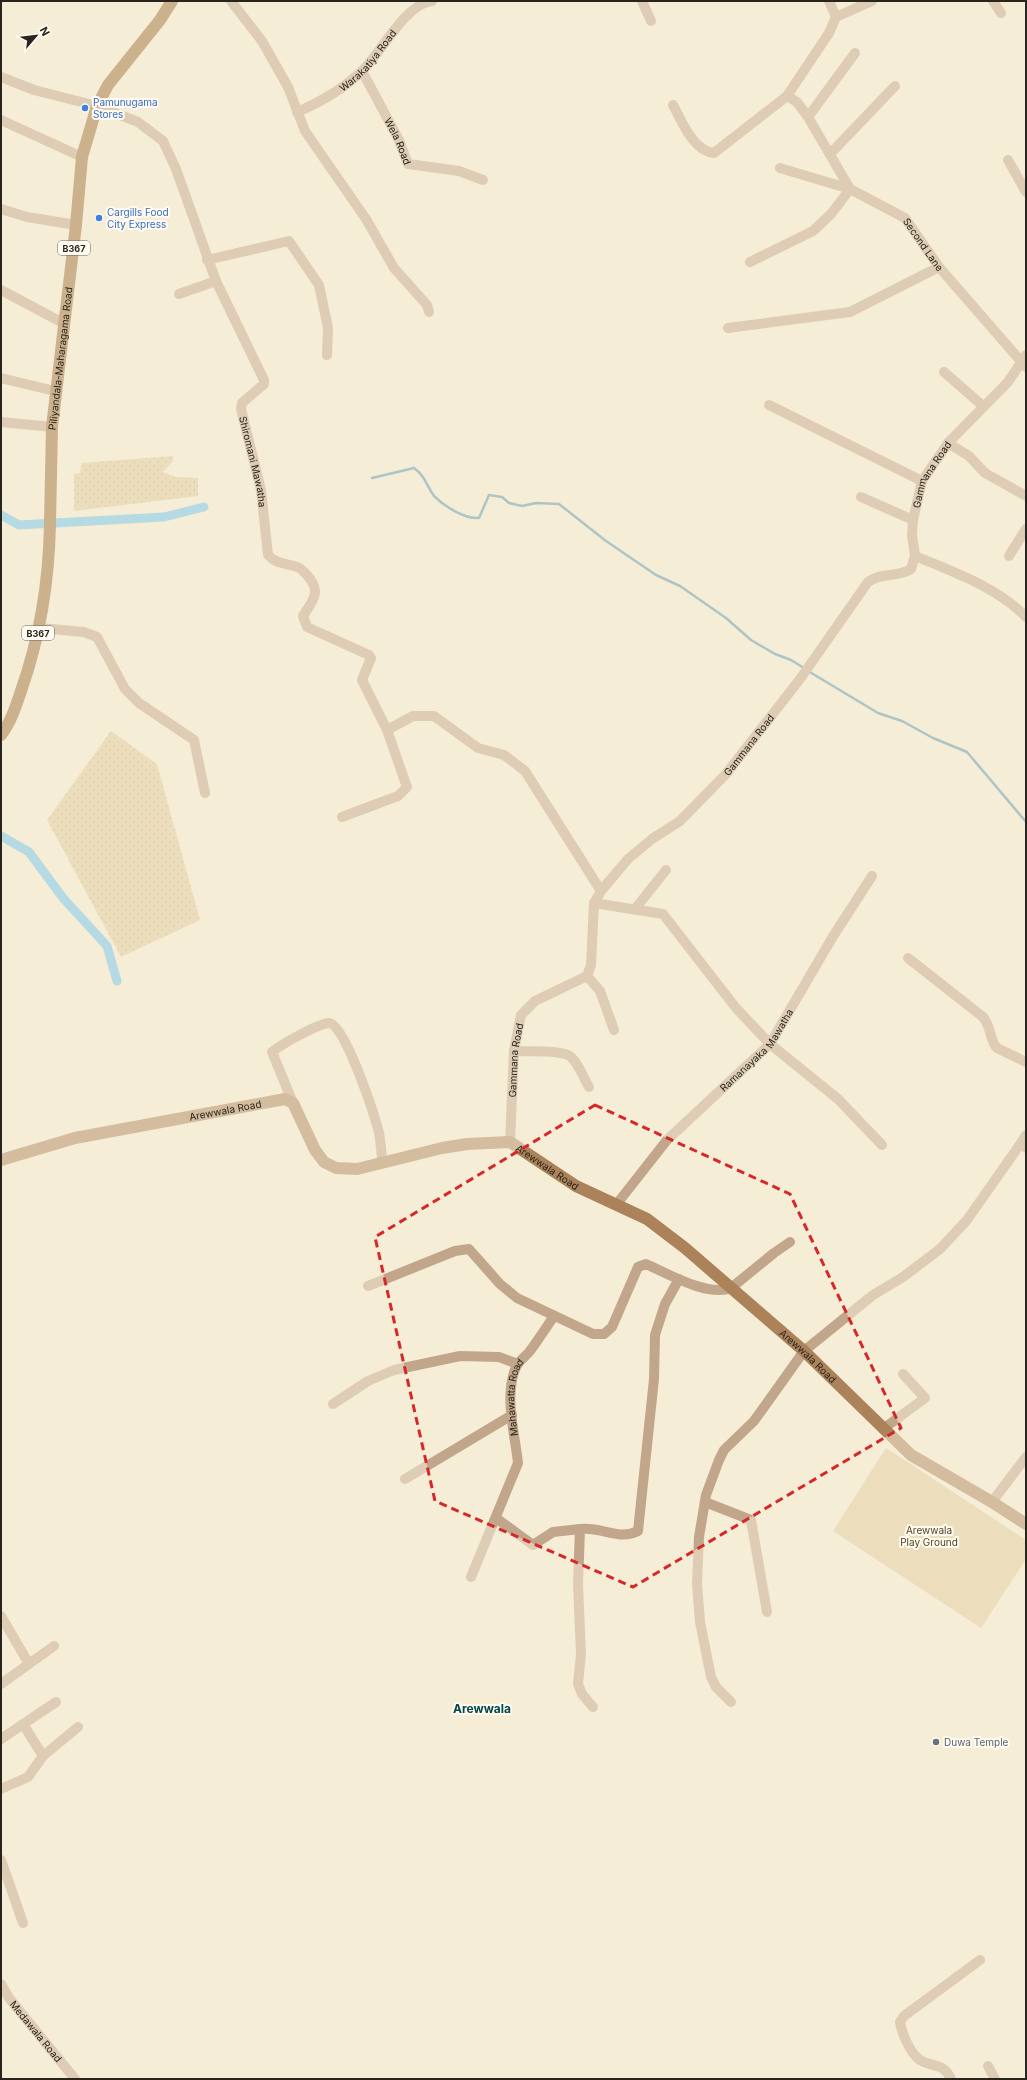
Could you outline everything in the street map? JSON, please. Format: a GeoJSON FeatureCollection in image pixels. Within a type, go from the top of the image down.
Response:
{"type":"FeatureCollection","features":[{"type":"Feature","properties":{"kind":"main road","name":"Piliyandala-Maharagama Road"},"geometry":{"type":"LineString","coordinates":[[1,735],[15,708],[40,628],[50,523],[52,427],[55,391],[76,225],[82,157],[96,106],[108,85],[160,20],[172,1]]}},
{"type":"Feature","properties":{"kind":"street"},"geometry":{"type":"LineString","coordinates":[[231,1],[262,41],[288,87],[305,131],[366,219],[394,268],[427,305],[429,312]]}},
{"type":"Feature","properties":{"kind":"street","name":"Warakatiya Road"},"geometry":{"type":"LineString","coordinates":[[297,112],[325,100],[362,71],[400,24],[418,5],[432,1]]}},
{"type":"Feature","properties":{"kind":"street"},"geometry":{"type":"LineString","coordinates":[[642,1],[651,21]]}},
{"type":"Feature","properties":{"kind":"street"},"geometry":{"type":"LineString","coordinates":[[828,1],[836,17]]}},
{"type":"Feature","properties":{"kind":"street"},"geometry":{"type":"LineString","coordinates":[[673,105],[693,140],[706,152],[714,153],[787,96],[829,33],[836,17],[872,1]]}},
{"type":"Feature","properties":{"kind":"street"},"geometry":{"type":"LineString","coordinates":[[993,1],[1001,13]]}},
{"type":"Feature","properties":{"kind":"street"},"geometry":{"type":"LineString","coordinates":[[808,117],[855,53]]}},
{"type":"Feature","properties":{"kind":"street","name":"Wela Road"},"geometry":{"type":"LineString","coordinates":[[362,71],[399,140],[408,164],[459,171],[483,180]]}},
{"type":"Feature","properties":{"kind":"street","name":"Shiromani Mawatha"},"geometry":{"type":"LineString","coordinates":[[1,77],[34,90],[96,106],[138,122],[163,141],[176,169],[207,260],[264,380],[264,384],[242,403],[241,409],[262,490],[268,555],[273,561],[299,567],[313,581],[316,592],[314,599],[304,616],[307,627],[369,656],[370,658],[362,680],[387,730],[407,787],[398,796],[342,817]]}},
{"type":"Feature","properties":{"kind":"street"},"geometry":{"type":"LineString","coordinates":[[831,153],[895,86]]}},
{"type":"Feature","properties":{"kind":"street"},"geometry":{"type":"LineString","coordinates":[[750,262],[813,231],[821,225],[850,189],[831,153],[798,102],[787,96]]}},
{"type":"Feature","properties":{"kind":"street"},"geometry":{"type":"LineString","coordinates":[[1,120],[82,157]]}},
{"type":"Feature","properties":{"kind":"street"},"geometry":{"type":"LineString","coordinates":[[1008,160],[1026,192]]}},
{"type":"Feature","properties":{"kind":"street","name":"Second Lane"},"geometry":{"type":"LineString","coordinates":[[780,168],[850,189],[905,218],[939,267],[1024,361]]}},
{"type":"Feature","properties":{"kind":"street"},"geometry":{"type":"LineString","coordinates":[[1,208],[27,217],[76,225]]}},
{"type":"Feature","properties":{"kind":"street"},"geometry":{"type":"LineString","coordinates":[[207,260],[289,241],[319,284],[328,328],[327,355]]}},
{"type":"Feature","properties":{"kind":"street"},"geometry":{"type":"LineString","coordinates":[[728,328],[850,312],[939,267]]}},
{"type":"Feature","properties":{"kind":"street"},"geometry":{"type":"LineString","coordinates":[[179,294],[216,281]]}},
{"type":"Feature","properties":{"kind":"street"},"geometry":{"type":"LineString","coordinates":[[1,290],[64,324]]}},
{"type":"Feature","properties":{"kind":"street","name":"Gammana Road"},"geometry":{"type":"LineString","coordinates":[[594,903],[628,859],[652,839],[680,821],[726,774],[807,669],[868,582],[874,577],[897,576],[911,569],[915,556],[912,535],[913,520],[922,481],[948,443],[1008,382],[1024,361]]}},
{"type":"Feature","properties":{"kind":"street"},"geometry":{"type":"LineString","coordinates":[[944,372],[984,406]]}},
{"type":"Feature","properties":{"kind":"street"},"geometry":{"type":"LineString","coordinates":[[1,378],[55,391]]}},
{"type":"Feature","properties":{"kind":"street"},"geometry":{"type":"LineString","coordinates":[[769,405],[922,481]]}},
{"type":"Feature","properties":{"kind":"street"},"geometry":{"type":"LineString","coordinates":[[1,422],[52,427]]}},
{"type":"Feature","properties":{"kind":"street"},"geometry":{"type":"LineString","coordinates":[[948,443],[969,456],[986,473],[1026,496]]}},
{"type":"Feature","properties":{"kind":"street"},"geometry":{"type":"LineString","coordinates":[[861,496],[913,520]]}},
{"type":"Feature","properties":{"kind":"street"},"geometry":{"type":"LineString","coordinates":[[1009,556],[1026,529]]}},
{"type":"Feature","properties":{"kind":"street"},"geometry":{"type":"LineString","coordinates":[[915,556],[975,582],[1016,606],[1026,617]]}},
{"type":"Feature","properties":{"kind":"street"},"geometry":{"type":"LineString","coordinates":[[40,628],[84,632],[97,636],[125,689],[139,703],[194,740],[205,793]]}},
{"type":"Feature","properties":{"kind":"street"},"geometry":{"type":"LineString","coordinates":[[387,730],[413,716],[434,716],[478,748],[504,755],[525,771],[601,892]]}},
{"type":"Feature","properties":{"kind":"street"},"geometry":{"type":"LineString","coordinates":[[635,909],[666,870]]}},
{"type":"Feature","properties":{"kind":"street","name":"Ramanayaka Mawatha"},"geometry":{"type":"LineString","coordinates":[[616,1205],[667,1140],[770,1044],[832,938],[872,876]]}},
{"type":"Feature","properties":{"kind":"street"},"geometry":{"type":"LineString","coordinates":[[614,1030],[600,991],[587,976],[592,965],[594,903],[663,914],[736,1008],[770,1044],[838,1099],[882,1145]]}},
{"type":"Feature","properties":{"kind":"street"},"geometry":{"type":"LineString","coordinates":[[908,958],[983,1017],[990,1030],[993,1044],[997,1048],[1026,1062]]}},
{"type":"Feature","properties":{"kind":"street","name":"Gammana Road"},"geometry":{"type":"LineString","coordinates":[[510,1142],[514,1051],[521,1015],[535,1001],[587,976]]}},
{"type":"Feature","properties":{"kind":"street"},"geometry":{"type":"LineString","coordinates":[[293,1103],[272,1052],[309,1030],[329,1023],[334,1025],[340,1032],[361,1077],[379,1134],[382,1163]]}},
{"type":"Feature","properties":{"kind":"street"},"geometry":{"type":"LineString","coordinates":[[514,1051],[559,1053],[570,1055],[576,1062],[589,1087]]}},
{"type":"Feature","properties":{"kind":"street","name":"Arewwala Road"},"geometry":{"type":"LineString","coordinates":[[1,1160],[75,1138],[285,1099],[293,1103],[315,1150],[324,1162],[336,1168],[350,1169],[382,1163],[442,1148],[467,1144],[510,1142],[576,1186],[656,1225],[804,1351],[911,1455],[992,1502],[1026,1524]]}},
{"type":"Feature","properties":{"kind":"street"},"geometry":{"type":"LineString","coordinates":[[731,1702],[716,1687],[711,1677],[700,1622],[696,1584],[699,1536],[705,1502],[719,1460],[724,1450],[754,1421],[804,1351],[873,1295],[903,1277],[940,1249],[967,1220],[1024,1142]]}},
{"type":"Feature","properties":{"kind":"street"},"geometry":{"type":"LineString","coordinates":[[368,1286],[455,1251],[469,1249],[500,1284],[517,1298],[593,1334],[604,1334],[612,1327],[638,1267],[646,1264],[679,1279],[711,1290],[724,1291],[731,1288],[790,1242]]}},
{"type":"Feature","properties":{"kind":"street"},"geometry":{"type":"LineString","coordinates":[[496,1518],[533,1545],[553,1532],[589,1528],[628,1536],[638,1531],[654,1379],[655,1335],[665,1304],[679,1279]]}},
{"type":"Feature","properties":{"kind":"street","name":"Mahawatta Road"},"geometry":{"type":"LineString","coordinates":[[471,1576],[518,1463],[512,1434],[512,1383],[518,1364],[528,1353],[554,1316]]}},
{"type":"Feature","properties":{"kind":"street"},"geometry":{"type":"LineString","coordinates":[[333,1404],[368,1381],[394,1370],[460,1356],[499,1357],[518,1364]]}},
{"type":"Feature","properties":{"kind":"street"},"geometry":{"type":"LineString","coordinates":[[883,1429],[925,1398],[903,1374]]}},
{"type":"Feature","properties":{"kind":"street"},"geometry":{"type":"LineString","coordinates":[[405,1479],[512,1415]]}},
{"type":"Feature","properties":{"kind":"street"},"geometry":{"type":"LineString","coordinates":[[992,1502],[1026,1457]]}},
{"type":"Feature","properties":{"kind":"street"},"geometry":{"type":"LineString","coordinates":[[705,1502],[751,1520],[767,1612]]}},
{"type":"Feature","properties":{"kind":"street"},"geometry":{"type":"LineString","coordinates":[[580,1530],[578,1584],[581,1654],[578,1684],[582,1694],[593,1707]]}},
{"type":"Feature","properties":{"kind":"street"},"geometry":{"type":"LineString","coordinates":[[1,1616],[28,1664]]}},
{"type":"Feature","properties":{"kind":"street"},"geometry":{"type":"LineString","coordinates":[[1,1684],[54,1646]]}},
{"type":"Feature","properties":{"kind":"street"},"geometry":{"type":"LineString","coordinates":[[1,1739],[56,1702]]}},
{"type":"Feature","properties":{"kind":"street"},"geometry":{"type":"LineString","coordinates":[[23,1724],[43,1756]]}},
{"type":"Feature","properties":{"kind":"street"},"geometry":{"type":"LineString","coordinates":[[1,1789],[28,1777],[43,1756],[78,1727]]}},
{"type":"Feature","properties":{"kind":"street"},"geometry":{"type":"LineString","coordinates":[[1,1860],[23,1923]]}},
{"type":"Feature","properties":{"kind":"street"},"geometry":{"type":"LineString","coordinates":[[951,2079],[943,2067],[920,2060],[913,2053],[901,2029],[900,2022],[904,2016],[980,1960]]}},
{"type":"Feature","properties":{"kind":"street","name":"Medawala Road"},"geometry":{"type":"LineString","coordinates":[[1,1984],[9,1998],[74,2078]]}},
{"type":"Feature","properties":{"kind":"street"},"geometry":{"type":"LineString","coordinates":[[988,2066],[995,2079]]}},
{"type":"Feature","properties":{"kind":"highlighted area"},"geometry":{"type":"Polygon","coordinates":[[[595,1105],[790,1194],[901,1428],[633,1587],[435,1501],[375,1237],[595,1105]]]}},
{"type":"Feature","properties":{"kind":"green space"},"geometry":{"type":"Polygon","coordinates":[[[173,456],[173,461],[163,472],[176,477],[198,478],[198,496],[74,511],[74,474],[80,473],[82,463],[173,456]]]}},
{"type":"Feature","properties":{"kind":"green space"},"geometry":{"type":"Polygon","coordinates":[[[111,731],[157,764],[200,920],[121,957],[47,820],[111,731]]]}},
{"type":"Feature","properties":{"kind":"green space","name":"Arewwala Play Ground"},"geometry":{"type":"Polygon","coordinates":[[[886,1448],[1026,1540],[1026,1559],[981,1628],[833,1531],[886,1448]]]}},
{"type":"Feature","properties":{"kind":"waterway"},"geometry":{"type":"LineString","coordinates":[[372,478],[414,468],[421,475],[438,500],[449,508],[473,518],[479,518],[489,495],[502,497],[509,503],[522,506],[536,503],[559,504],[606,541],[656,575],[680,586],[726,618],[751,640],[804,668]]}},
{"type":"Feature","properties":{"kind":"waterway"},"geometry":{"type":"LineString","coordinates":[[1,515],[19,525],[164,517],[204,507]]}},
{"type":"Feature","properties":{"kind":"waterway"},"geometry":{"type":"LineString","coordinates":[[808,671],[878,713],[902,721],[933,738],[967,752],[1026,822]]}},
{"type":"Feature","properties":{"kind":"waterway"},"geometry":{"type":"LineString","coordinates":[[1,836],[29,852],[63,898],[107,946],[117,981]]}},
{"type":"Feature","properties":{"kind":"place","name":"Pamunugama Stores"},"geometry":{"type":"Point","coordinates":[85,108]}},
{"type":"Feature","properties":{"kind":"place","name":"Cargills Food City Express"},"geometry":{"type":"Point","coordinates":[99,218]}},
{"type":"Feature","properties":{"kind":"place","name":"Duwa Temple"},"geometry":{"type":"Point","coordinates":[936,1742]}},
{"type":"Feature","properties":{"kind":"district","name":"Arewwala"},"geometry":{"type":"Point","coordinates":[482,1708]}}]}
